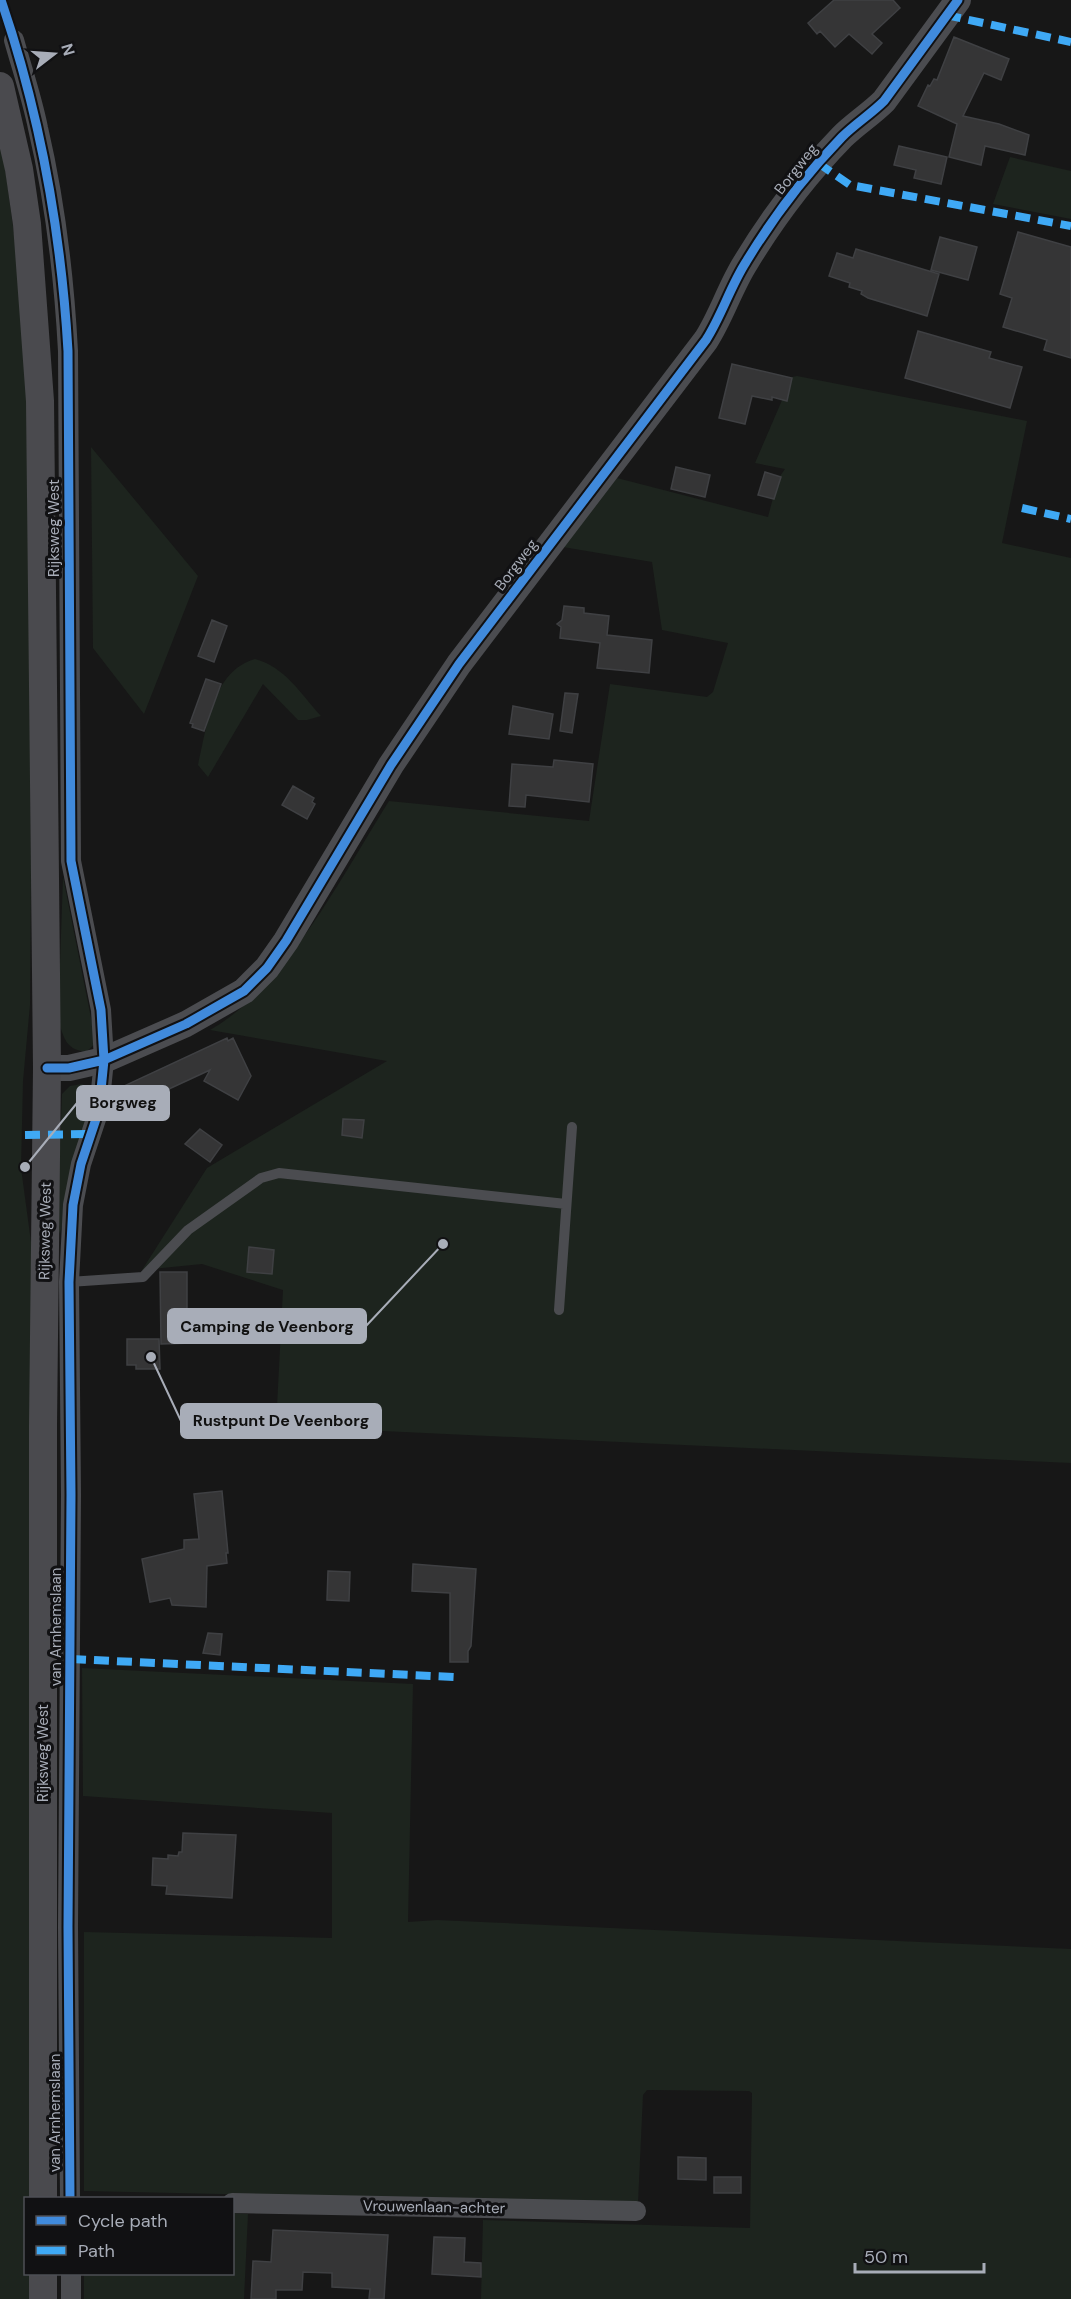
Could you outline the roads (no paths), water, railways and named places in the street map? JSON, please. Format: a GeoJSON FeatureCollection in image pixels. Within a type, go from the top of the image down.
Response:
{"type":"FeatureCollection","features":[{"type":"Feature","properties":{"kind":"main road","name":"Rijksweg West"},"geometry":{"type":"LineString","coordinates":[[0,86],[19,169],[27,224],[40,401],[47,1068],[43,1414],[43,2197]]}},
{"type":"Feature","properties":{"kind":"main road"},"geometry":{"type":"LineString","coordinates":[[43,2275],[43,2299]]}},
{"type":"Feature","properties":{"kind":"street","name":"Borgweg"},"geometry":{"type":"LineString","coordinates":[[47,1068],[69,1068],[104,1060],[159,1037],[244,991],[267,968],[286,941],[391,765],[447,682],[706,340],[734,282],[753,252],[818,163],[844,134],[870,115],[884,101],[958,0]]}},
{"type":"Feature","properties":{"kind":"street","name":"Rijksweg West"},"geometry":{"type":"LineString","coordinates":[[14,40],[38,127],[61,256],[69,363],[71,861],[101,1010],[104,1060]]}},
{"type":"Feature","properties":{"kind":"street","name":"van Arnhemslaan"},"geometry":{"type":"LineString","coordinates":[[70,2197],[69,1282],[73,1205],[81,1164],[100,1104],[104,1060]]}},
{"type":"Feature","properties":{"kind":"street","name":"Vrouwenlaan-achter"},"geometry":{"type":"LineString","coordinates":[[234,2203],[636,2211]]}},
{"type":"Feature","properties":{"kind":"street"},"geometry":{"type":"LineString","coordinates":[[71,2275],[71,2299]]}},
{"type":"Feature","properties":{"kind":"lane"},"geometry":{"type":"LineString","coordinates":[[559,1310],[572,1127]]}},
{"type":"Feature","properties":{"kind":"lane"},"geometry":{"type":"LineString","coordinates":[[69,1282],[143,1277],[188,1230],[261,1178],[279,1173],[566,1204]]}},
{"type":"Feature","properties":{"kind":"place","name":"Borgweg"},"geometry":{"type":"Point","coordinates":[25,1167]}},
{"type":"Feature","properties":{"kind":"place","name":"Camping de Veenborg"},"geometry":{"type":"Point","coordinates":[443,1244]}},
{"type":"Feature","properties":{"kind":"place","name":"Rustpunt De Veenborg"},"geometry":{"type":"Point","coordinates":[151,1357]}}]}
